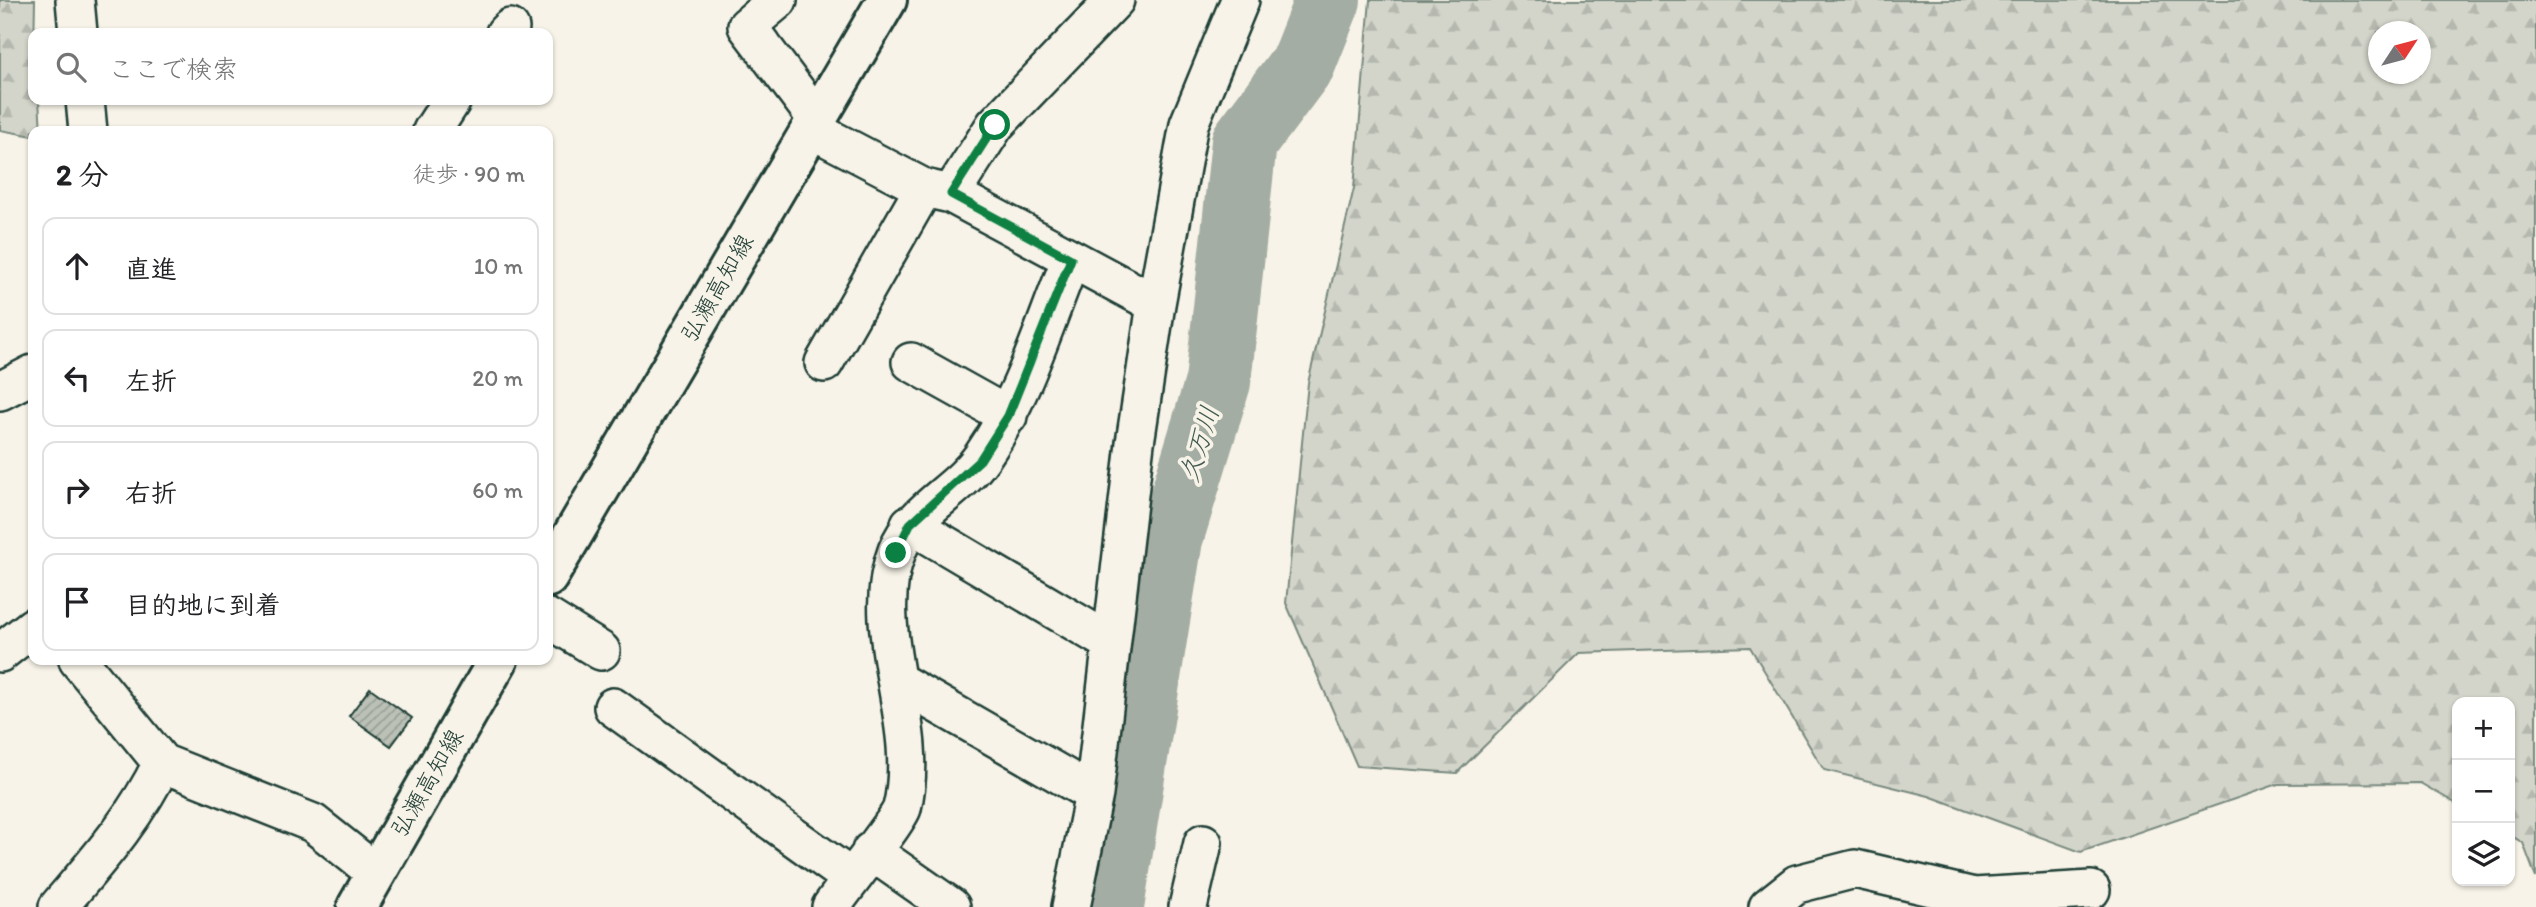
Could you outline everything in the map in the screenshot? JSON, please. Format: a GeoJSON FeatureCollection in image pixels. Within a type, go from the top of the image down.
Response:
{"type":"FeatureCollection","features":[{"type":"Feature","properties":{"kind":"main road","name":"弘瀬高知線"},"geometry":{"type":"LineString","coordinates":[[553,553],[887,0]]}},
{"type":"Feature","properties":{"kind":"main road","name":"弘瀬高知線"},"geometry":{"type":"LineString","coordinates":[[369,895],[495,665]]}},
{"type":"Feature","properties":{"kind":"street"},"geometry":{"type":"LineString","coordinates":[[75,0],[78,28]]}},
{"type":"Feature","properties":{"kind":"street"},"geometry":{"type":"LineString","coordinates":[[778,0],[747,26],[814,124],[1156,304]]}},
{"type":"Feature","properties":{"kind":"street"},"geometry":{"type":"LineString","coordinates":[[824,363],[937,191],[995,125],[1115,0]]}},
{"type":"Feature","properties":{"kind":"street"},"geometry":{"type":"LineString","coordinates":[[1071,907],[1094,794],[1135,443],[1156,304],[1189,124],[1240,0]]}},
{"type":"Feature","properties":{"kind":"street"},"geometry":{"type":"LineString","coordinates":[[85,105],[88,126]]}},
{"type":"Feature","properties":{"kind":"street"},"geometry":{"type":"LineString","coordinates":[[435,126],[449,105]]}},
{"type":"Feature","properties":{"kind":"street"},"geometry":{"type":"LineString","coordinates":[[851,879],[902,810],[908,744],[886,608],[896,553],[910,524],[980,460],[1008,416],[1071,259]]}},
{"type":"Feature","properties":{"kind":"street"},"geometry":{"type":"LineString","coordinates":[[911,362],[1008,416]]}},
{"type":"Feature","properties":{"kind":"street"},"geometry":{"type":"LineString","coordinates":[[0,391],[28,377]]}},
{"type":"Feature","properties":{"kind":"street"},"geometry":{"type":"LineString","coordinates":[[910,524],[1111,643]]}},
{"type":"Feature","properties":{"kind":"street"},"geometry":{"type":"LineString","coordinates":[[553,621],[601,651]]}},
{"type":"Feature","properties":{"kind":"street"},"geometry":{"type":"LineString","coordinates":[[0,653],[28,631]]}},
{"type":"Feature","properties":{"kind":"street"},"geometry":{"type":"LineString","coordinates":[[82,665],[162,763],[313,823],[369,895]]}},
{"type":"Feature","properties":{"kind":"street"},"geometry":{"type":"LineString","coordinates":[[899,682],[1094,794]]}},
{"type":"Feature","properties":{"kind":"street"},"geometry":{"type":"LineString","coordinates":[[613,707],[851,879],[951,907]]}},
{"type":"Feature","properties":{"kind":"street"},"geometry":{"type":"LineString","coordinates":[[58,907],[128,824],[146,797],[162,763]]}},
{"type":"Feature","properties":{"kind":"street"},"geometry":{"type":"LineString","coordinates":[[1188,907],[1203,843]]}},
{"type":"Feature","properties":{"kind":"street"},"geometry":{"type":"LineString","coordinates":[[1768,907],[1797,884],[1855,869],[1974,897],[2091,890]]}},
{"type":"Feature","properties":{"kind":"green space"},"geometry":{"type":"Polygon","coordinates":[[[0,0],[35,0],[34,28],[28,28],[28,105],[39,105],[41,126],[28,126],[28,135],[0,130],[0,0]]]}},
{"type":"Feature","properties":{"kind":"green space"},"geometry":{"type":"Polygon","coordinates":[[[1370,0],[2536,0],[2536,878],[2523,843],[2515,838],[2515,697],[2452,697],[2452,801],[2420,783],[2278,784],[2081,852],[1929,796],[1824,770],[1750,647],[1579,653],[1457,773],[1357,766],[1286,603],[1308,383],[1354,188],[1370,0]]]}},
{"type":"Feature","properties":{"kind":"building"},"geometry":{"type":"Polygon","coordinates":[[[370,688],[412,718],[391,746],[349,716],[370,688]]]}},
{"type":"Feature","properties":{"kind":"waterway","name":"久万川"},"geometry":{"type":"LineString","coordinates":[[1111,907],[1170,539],[1218,382],[1244,142],[1303,63],[1328,0]]}},
{"type":"Feature","properties":{"kind":"route"},"geometry":{"type":"LineString","coordinates":[[896,553],[910,524],[980,460],[1008,416],[1071,259],[951,194],[995,125]]}}]}
